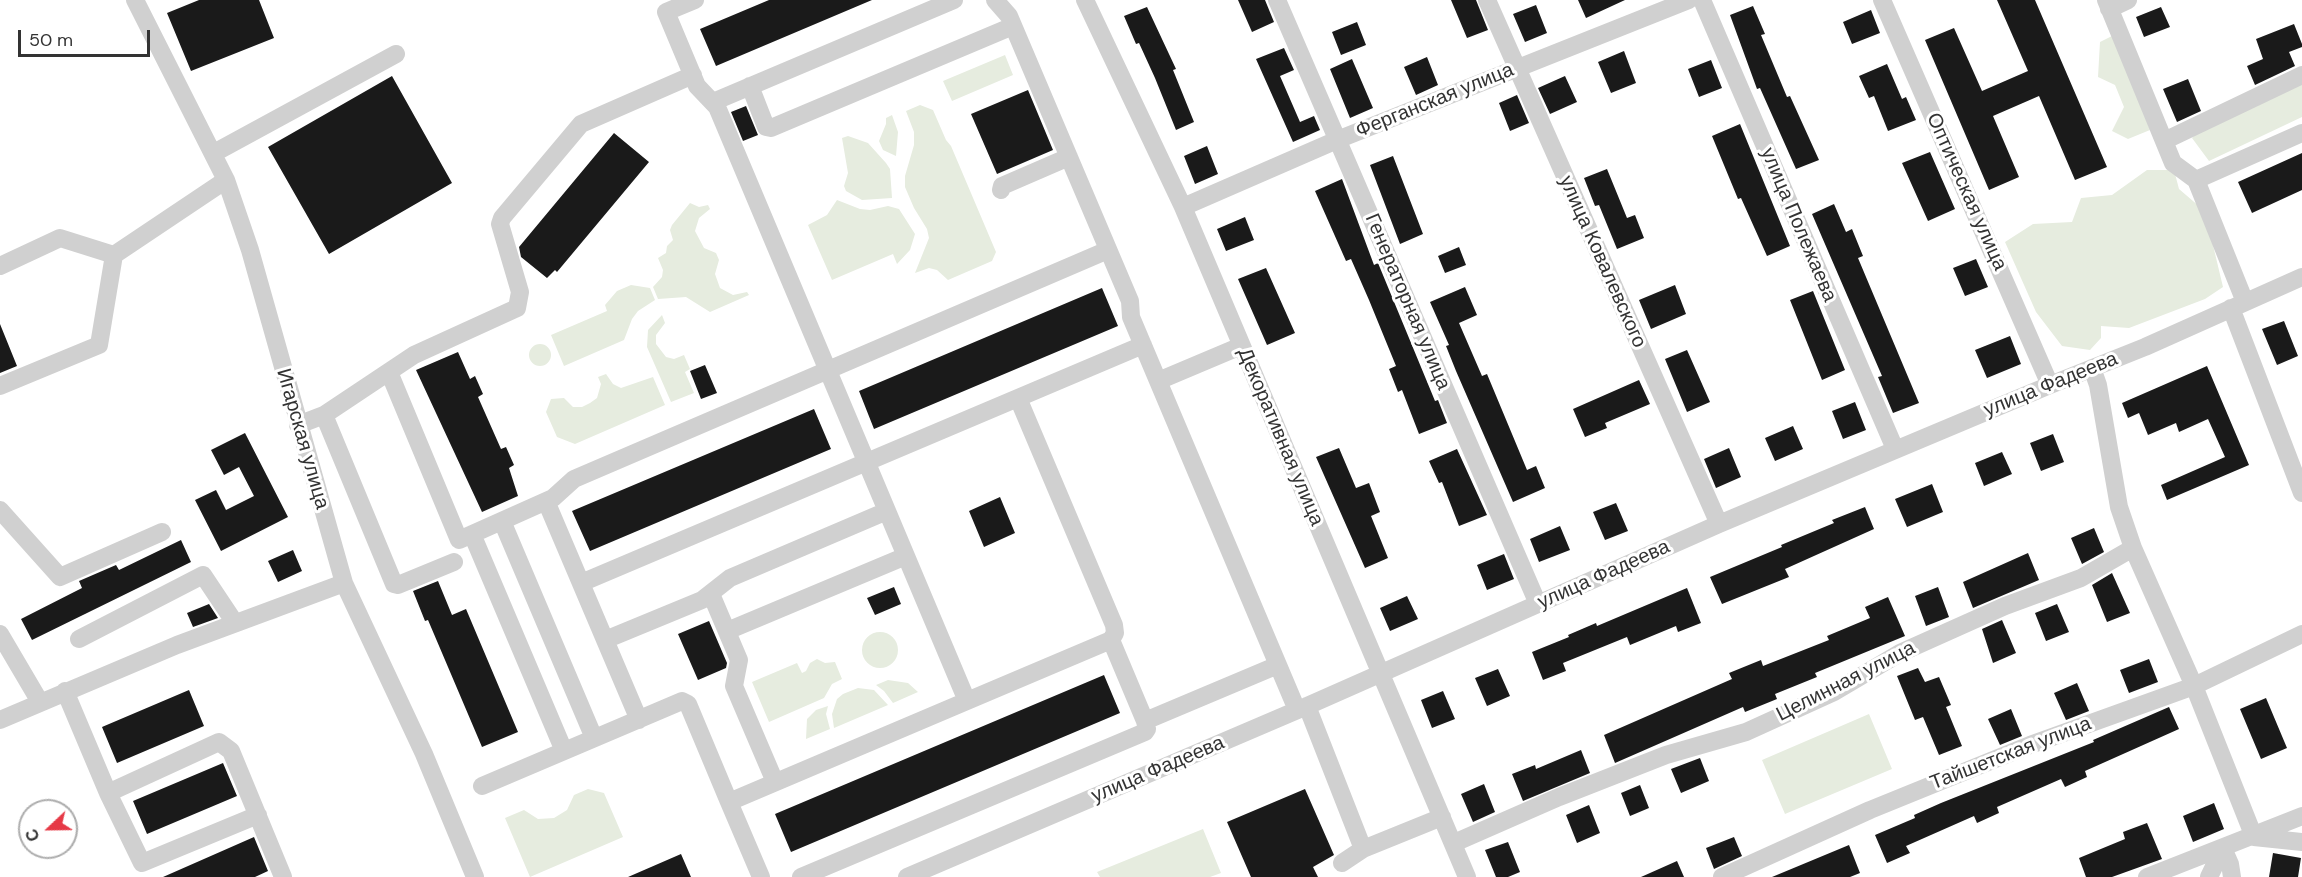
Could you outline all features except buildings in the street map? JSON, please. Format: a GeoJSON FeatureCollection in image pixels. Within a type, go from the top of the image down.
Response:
{"type":"FeatureCollection","features":[{"type":"Feature","properties":{"kind":"street","name":"Игарская улица"},"geometry":{"type":"LineString","coordinates":[[135,0],[214,153],[225,180],[250,250],[344,583],[424,754],[475,877]]}},
{"type":"Feature","properties":{"kind":"street"},"geometry":{"type":"LineString","coordinates":[[695,0],[666,12],[700,90],[713,102],[967,701]]}},
{"type":"Feature","properties":{"kind":"street"},"geometry":{"type":"LineString","coordinates":[[713,102],[954,0]]}},
{"type":"Feature","properties":{"kind":"street"},"geometry":{"type":"LineString","coordinates":[[995,0],[1006,12],[1013,26],[1130,301],[1131,317],[1278,665],[1302,708],[1363,849]]}},
{"type":"Feature","properties":{"kind":"street","name":"Декоративная улица"},"geometry":{"type":"LineString","coordinates":[[1085,0],[1183,207],[1467,877]]}},
{"type":"Feature","properties":{"kind":"street","name":"Генераторная улица"},"geometry":{"type":"LineString","coordinates":[[1277,0],[1538,604]]}},
{"type":"Feature","properties":{"kind":"street","name":"улица Ковалевского"},"geometry":{"type":"LineString","coordinates":[[1487,0],[1719,524]]}},
{"type":"Feature","properties":{"kind":"street","name":"Ферганская улица"},"geometry":{"type":"LineString","coordinates":[[1183,207],[1337,140],[1689,0]]}},
{"type":"Feature","properties":{"kind":"street","name":"улица Полежаева"},"geometry":{"type":"LineString","coordinates":[[1702,0],[1895,449]]}},
{"type":"Feature","properties":{"kind":"street","name":"Оптическая улица"},"geometry":{"type":"LineString","coordinates":[[1882,0],[2050,385]]}},
{"type":"Feature","properties":{"kind":"street"},"geometry":{"type":"LineString","coordinates":[[2128,0],[2108,5],[2173,163],[2196,180],[2238,305],[2298,470],[2302,493]]}},
{"type":"Feature","properties":{"kind":"street"},"geometry":{"type":"LineString","coordinates":[[750,86],[766,126],[771,128],[1013,26]]}},
{"type":"Feature","properties":{"kind":"street"},"geometry":{"type":"LineString","coordinates":[[214,153],[396,54]]}},
{"type":"Feature","properties":{"kind":"street"},"geometry":{"type":"LineString","coordinates":[[298,425],[324,415],[414,355],[517,308],[520,292],[500,224],[501,218],[581,124],[693,75]]}},
{"type":"Feature","properties":{"kind":"street"},"geometry":{"type":"LineString","coordinates":[[2164,141],[2302,75]]}},
{"type":"Feature","properties":{"kind":"street"},"geometry":{"type":"LineString","coordinates":[[2196,180],[2302,133]]}},
{"type":"Feature","properties":{"kind":"street"},"geometry":{"type":"LineString","coordinates":[[1000,190],[1002,186],[1069,157]]}},
{"type":"Feature","properties":{"kind":"street"},"geometry":{"type":"LineString","coordinates":[[0,386],[99,345],[114,255],[225,180]]}},
{"type":"Feature","properties":{"kind":"street"},"geometry":{"type":"LineString","coordinates":[[0,266],[60,238],[114,255]]}},
{"type":"Feature","properties":{"kind":"street"},"geometry":{"type":"LineString","coordinates":[[389,372],[459,540],[546,501],[557,495],[574,479],[1108,250]]}},
{"type":"Feature","properties":{"kind":"street","name":"улица Фадеева"},"geometry":{"type":"LineString","coordinates":[[907,877],[1302,708],[1719,524],[2092,368],[2302,277]]}},
{"type":"Feature","properties":{"kind":"street"},"geometry":{"type":"LineString","coordinates":[[581,583],[1143,345]]}},
{"type":"Feature","properties":{"kind":"street"},"geometry":{"type":"LineString","coordinates":[[1158,381],[1241,346]]}},
{"type":"Feature","properties":{"kind":"street"},"geometry":{"type":"LineString","coordinates":[[2092,368],[2098,385],[2119,507],[2133,548],[2194,686],[2254,837]]}},
{"type":"Feature","properties":{"kind":"street"},"geometry":{"type":"LineString","coordinates":[[729,801],[1111,640],[1115,633],[1114,625],[1018,398]]}},
{"type":"Feature","properties":{"kind":"street"},"geometry":{"type":"LineString","coordinates":[[324,415],[394,584],[398,585],[454,562]]}},
{"type":"Feature","properties":{"kind":"street"},"geometry":{"type":"LineString","coordinates":[[546,501],[639,720]]}},
{"type":"Feature","properties":{"kind":"street"},"geometry":{"type":"LineString","coordinates":[[0,510],[60,578],[162,532]]}},
{"type":"Feature","properties":{"kind":"street"},"geometry":{"type":"LineString","coordinates":[[605,640],[711,594],[730,578],[887,511]]}},
{"type":"Feature","properties":{"kind":"street"},"geometry":{"type":"LineString","coordinates":[[502,521],[594,738]]}},
{"type":"Feature","properties":{"kind":"street"},"geometry":{"type":"LineString","coordinates":[[472,534],[564,751]]}},
{"type":"Feature","properties":{"kind":"street","name":"Целинная улица"},"geometry":{"type":"LineString","coordinates":[[1454,843],[1666,754],[1746,732],[1834,693],[1900,652],[2005,606],[2081,578],[2133,548]]}},
{"type":"Feature","properties":{"kind":"street"},"geometry":{"type":"LineString","coordinates":[[727,631],[906,555]]}},
{"type":"Feature","properties":{"kind":"street"},"geometry":{"type":"LineString","coordinates":[[79,639],[203,575],[235,623]]}},
{"type":"Feature","properties":{"kind":"street"},"geometry":{"type":"LineString","coordinates":[[0,720],[65,691],[235,623],[344,583]]}},
{"type":"Feature","properties":{"kind":"street"},"geometry":{"type":"LineString","coordinates":[[711,594],[739,660],[734,686],[775,782]]}},
{"type":"Feature","properties":{"kind":"street"},"geometry":{"type":"LineString","coordinates":[[0,634],[40,702]]}},
{"type":"Feature","properties":{"kind":"street","name":"Тайшетская улица"},"geometry":{"type":"LineString","coordinates":[[1722,877],[1870,810],[2019,749],[2194,686],[2302,634]]}},
{"type":"Feature","properties":{"kind":"street"},"geometry":{"type":"LineString","coordinates":[[801,877],[1145,732],[1147,729],[1145,721],[1111,640]]}},
{"type":"Feature","properties":{"kind":"street"},"geometry":{"type":"LineString","coordinates":[[1145,721],[1278,665]]}},
{"type":"Feature","properties":{"kind":"street"},"geometry":{"type":"LineString","coordinates":[[65,691],[108,793],[142,863],[258,814]]}},
{"type":"Feature","properties":{"kind":"street"},"geometry":{"type":"LineString","coordinates":[[482,786],[686,702],[761,877]]}},
{"type":"Feature","properties":{"kind":"street"},"geometry":{"type":"LineString","coordinates":[[108,793],[219,742],[231,751],[283,877]]}},
{"type":"Feature","properties":{"kind":"street"},"geometry":{"type":"LineString","coordinates":[[2147,877],[2254,837],[2302,816]]}},
{"type":"Feature","properties":{"kind":"street"},"geometry":{"type":"LineString","coordinates":[[1342,863],[1363,849],[1442,817]]}},
{"type":"Feature","properties":{"kind":"street"},"geometry":{"type":"LineString","coordinates":[[2254,837],[2302,842]]}},
{"type":"Feature","properties":{"kind":"street"},"geometry":{"type":"LineString","coordinates":[[2209,877],[2223,848]]}},
{"type":"Feature","properties":{"kind":"street"},"geometry":{"type":"LineString","coordinates":[[2223,848],[2230,864],[2232,877]]}},
{"type":"Feature","properties":{"kind":"shaded area"},"geometry":{"type":"Polygon","coordinates":[[[2116,34],[2150,130],[2128,139],[2112,131],[2124,107],[2115,85],[2098,77],[2100,42],[2116,34]]]}},
{"type":"Feature","properties":{"kind":"shaded area"},"geometry":{"type":"Polygon","coordinates":[[[1005,55],[1013,75],[952,101],[943,81],[1005,55]]]}},
{"type":"Feature","properties":{"kind":"shaded area"},"geometry":{"type":"Polygon","coordinates":[[[2302,83],[2302,117],[2209,161],[2192,138],[2200,130],[2302,83]]]}},
{"type":"Feature","properties":{"kind":"shaded area"},"geometry":{"type":"Polygon","coordinates":[[[920,105],[933,110],[951,146],[996,252],[992,261],[948,280],[937,270],[929,268],[915,273],[929,238],[927,229],[905,187],[905,176],[914,145],[914,132],[906,111],[920,105]]]}},
{"type":"Feature","properties":{"kind":"shaded area"},"geometry":{"type":"Polygon","coordinates":[[[892,115],[898,132],[896,156],[883,150],[879,141],[886,118],[892,115]]]}},
{"type":"Feature","properties":{"kind":"shaded area"},"geometry":{"type":"Polygon","coordinates":[[[848,136],[868,143],[886,163],[890,169],[892,198],[862,200],[846,191],[844,186],[848,173],[842,138],[848,136]]]}},
{"type":"Feature","properties":{"kind":"shaded area"},"geometry":{"type":"Polygon","coordinates":[[[2147,170],[2174,170],[2179,189],[2200,207],[2212,241],[2223,287],[2205,299],[2129,328],[2101,326],[2101,338],[2090,350],[2062,346],[2036,312],[2005,242],[2033,224],[2072,222],[2081,198],[2112,195],[2147,170]]]}},
{"type":"Feature","properties":{"kind":"shaded area"},"geometry":{"type":"Polygon","coordinates":[[[837,200],[860,209],[870,210],[888,206],[899,209],[915,234],[910,250],[897,264],[893,254],[832,280],[808,225],[827,215],[837,200]]]}},
{"type":"Feature","properties":{"kind":"shaded area"},"geometry":{"type":"Polygon","coordinates":[[[690,203],[699,207],[708,205],[710,209],[699,218],[695,231],[704,248],[716,253],[719,260],[715,274],[720,288],[733,295],[747,292],[749,295],[710,312],[686,297],[658,299],[653,287],[662,277],[663,270],[658,258],[666,253],[667,246],[673,240],[670,230],[672,225],[690,203]]]}},
{"type":"Feature","properties":{"kind":"shaded area"},"geometry":{"type":"Polygon","coordinates":[[[631,285],[650,288],[655,300],[638,311],[632,319],[624,340],[564,366],[551,335],[607,311],[605,305],[617,291],[631,285]]]}},
{"type":"Feature","properties":{"kind":"shaded area"},"geometry":{"type":"Polygon","coordinates":[[[662,315],[665,323],[656,335],[656,344],[666,357],[674,359],[684,355],[690,369],[685,372],[694,393],[671,402],[647,347],[648,330],[662,315]]]}},
{"type":"Feature","properties":{"kind":"shaded area"},"geometry":{"type":"Polygon","coordinates":[[[540,344],[548,347],[551,355],[548,363],[540,366],[532,363],[529,355],[532,347],[540,344]]]}},
{"type":"Feature","properties":{"kind":"shaded area"},"geometry":{"type":"Polygon","coordinates":[[[606,374],[613,384],[621,388],[653,377],[665,405],[575,444],[557,437],[546,412],[551,399],[564,398],[573,407],[582,407],[597,398],[601,384],[598,377],[606,374]]]}},
{"type":"Feature","properties":{"kind":"shaded area"},"geometry":{"type":"Polygon","coordinates":[[[880,632],[893,637],[898,650],[893,663],[880,668],[867,663],[862,650],[867,637],[880,632]]]}},
{"type":"Feature","properties":{"kind":"shaded area"},"geometry":{"type":"Polygon","coordinates":[[[817,659],[825,663],[835,662],[842,679],[832,684],[824,698],[769,722],[752,682],[797,663],[802,673],[806,671],[810,663],[817,659]]]}},
{"type":"Feature","properties":{"kind":"shaded area"},"geometry":{"type":"Polygon","coordinates":[[[888,680],[908,683],[918,692],[893,703],[876,685],[888,680]]]}},
{"type":"Feature","properties":{"kind":"shaded area"},"geometry":{"type":"Polygon","coordinates":[[[858,688],[874,690],[888,705],[834,728],[832,714],[837,699],[858,688]]]}},
{"type":"Feature","properties":{"kind":"shaded area"},"geometry":{"type":"Polygon","coordinates":[[[828,706],[826,714],[830,729],[806,739],[807,719],[816,710],[828,706]]]}},
{"type":"Feature","properties":{"kind":"shaded area"},"geometry":{"type":"Polygon","coordinates":[[[1869,714],[1892,769],[1785,814],[1762,760],[1869,714]]]}},
{"type":"Feature","properties":{"kind":"shaded area"},"geometry":{"type":"Polygon","coordinates":[[[588,789],[604,793],[623,837],[530,877],[505,818],[524,810],[538,819],[554,818],[567,810],[574,795],[588,789]]]}},
{"type":"Feature","properties":{"kind":"shaded area"},"geometry":{"type":"Polygon","coordinates":[[[1203,829],[1221,873],[1210,877],[1100,877],[1097,872],[1203,829]]]}}]}
